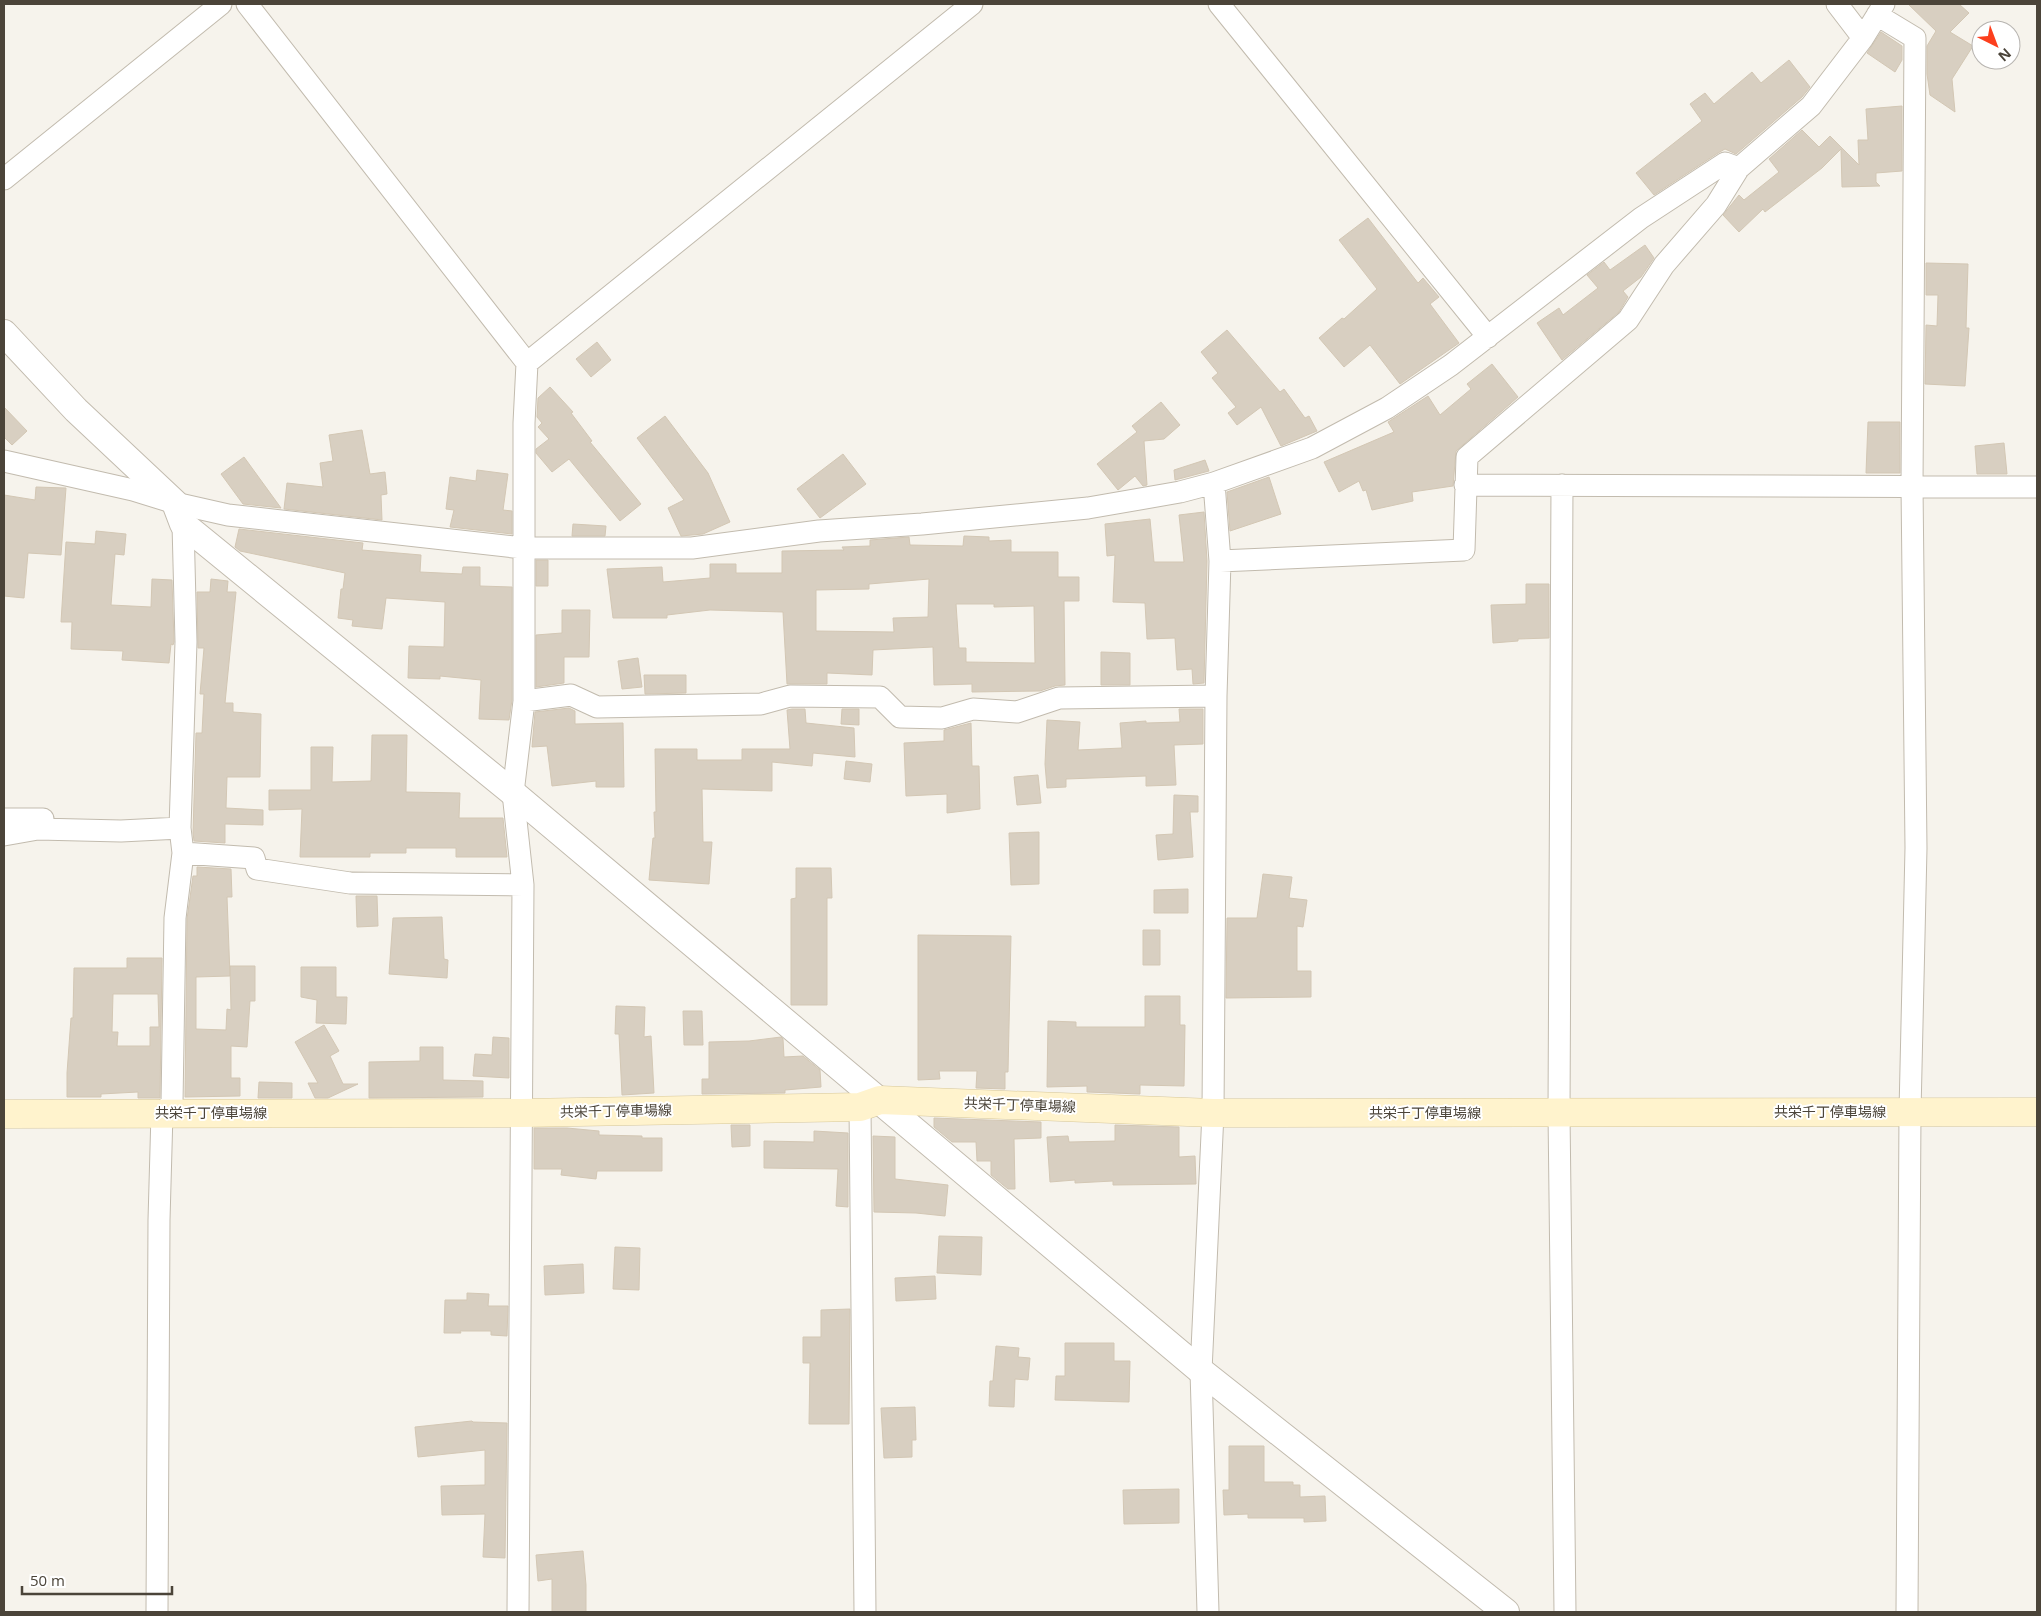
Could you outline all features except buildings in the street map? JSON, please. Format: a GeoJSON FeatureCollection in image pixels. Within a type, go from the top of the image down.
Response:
{"type":"FeatureCollection","features":[{"type":"Feature","properties":{"kind":"main road","name":"共栄千丁停車場線"},"geometry":{"type":"LineString","coordinates":[[4,1114],[522,1113],[870,1103],[1213,1113],[2037,1112]]}},
{"type":"Feature","properties":{"kind":"street"},"geometry":{"type":"LineString","coordinates":[[4,179],[221,4]]}},
{"type":"Feature","properties":{"kind":"street"},"geometry":{"type":"LineString","coordinates":[[247,4],[527,363],[524,423],[524,701],[513,793],[523,886],[518,1612]]}},
{"type":"Feature","properties":{"kind":"street"},"geometry":{"type":"LineString","coordinates":[[527,363],[972,4]]}},
{"type":"Feature","properties":{"kind":"street"},"geometry":{"type":"LineString","coordinates":[[1219,4],[1488,337]]}},
{"type":"Feature","properties":{"kind":"street"},"geometry":{"type":"LineString","coordinates":[[1837,4],[1863,38]]}},
{"type":"Feature","properties":{"kind":"street"},"geometry":{"type":"LineString","coordinates":[[1220,562],[1464,550],[1467,457],[1628,320],[1664,265],[1716,205],[1739,168],[1811,106],[1863,38],[1881,9],[1915,38],[1912,486],[1916,848],[1910,1112],[1907,1612]]}},
{"type":"Feature","properties":{"kind":"street"},"geometry":{"type":"LineString","coordinates":[[4,461],[133,490],[179,513],[228,515],[523,548],[692,548],[819,531],[922,524],[1088,508],[1180,492],[1214,483],[1312,448],[1387,408],[1451,366],[1648,213],[1725,162],[1739,168]]}},
{"type":"Feature","properties":{"kind":"street"},"geometry":{"type":"LineString","coordinates":[[4,333],[76,410],[179,513],[513,793],[870,1103],[1201,1371],[1506,1612]]}},
{"type":"Feature","properties":{"kind":"street"},"geometry":{"type":"LineString","coordinates":[[1208,1612],[1201,1371],[1213,1113],[1216,696],[1220,562],[1214,483]]}},
{"type":"Feature","properties":{"kind":"street"},"geometry":{"type":"LineString","coordinates":[[1465,485],[2037,487]]}},
{"type":"Feature","properties":{"kind":"street"},"geometry":{"type":"LineString","coordinates":[[1562,485],[1559,1113],[1566,1612]]}},
{"type":"Feature","properties":{"kind":"street"},"geometry":{"type":"LineString","coordinates":[[157,1612],[159,1240],[162,1114],[172,1103],[175,918],[183,852],[180,823],[186,642],[179,513]]}},
{"type":"Feature","properties":{"kind":"street"},"geometry":{"type":"LineString","coordinates":[[524,701],[571,695],[597,707],[761,704],[790,696],[880,697],[900,717],[942,718],[973,710],[1017,712],[1059,698],[1216,696]]}},
{"type":"Feature","properties":{"kind":"street"},"geometry":{"type":"LineString","coordinates":[[4,818],[180,823]]}},
{"type":"Feature","properties":{"kind":"street"},"geometry":{"type":"LineString","coordinates":[[4,836],[38,829],[121,831],[180,823]]}},
{"type":"Feature","properties":{"kind":"street"},"geometry":{"type":"LineString","coordinates":[[183,852],[254,858],[257,869],[350,883],[523,886]]}},
{"type":"Feature","properties":{"kind":"street"},"geometry":{"type":"LineString","coordinates":[[865,1612],[870,1103]]}}]}
